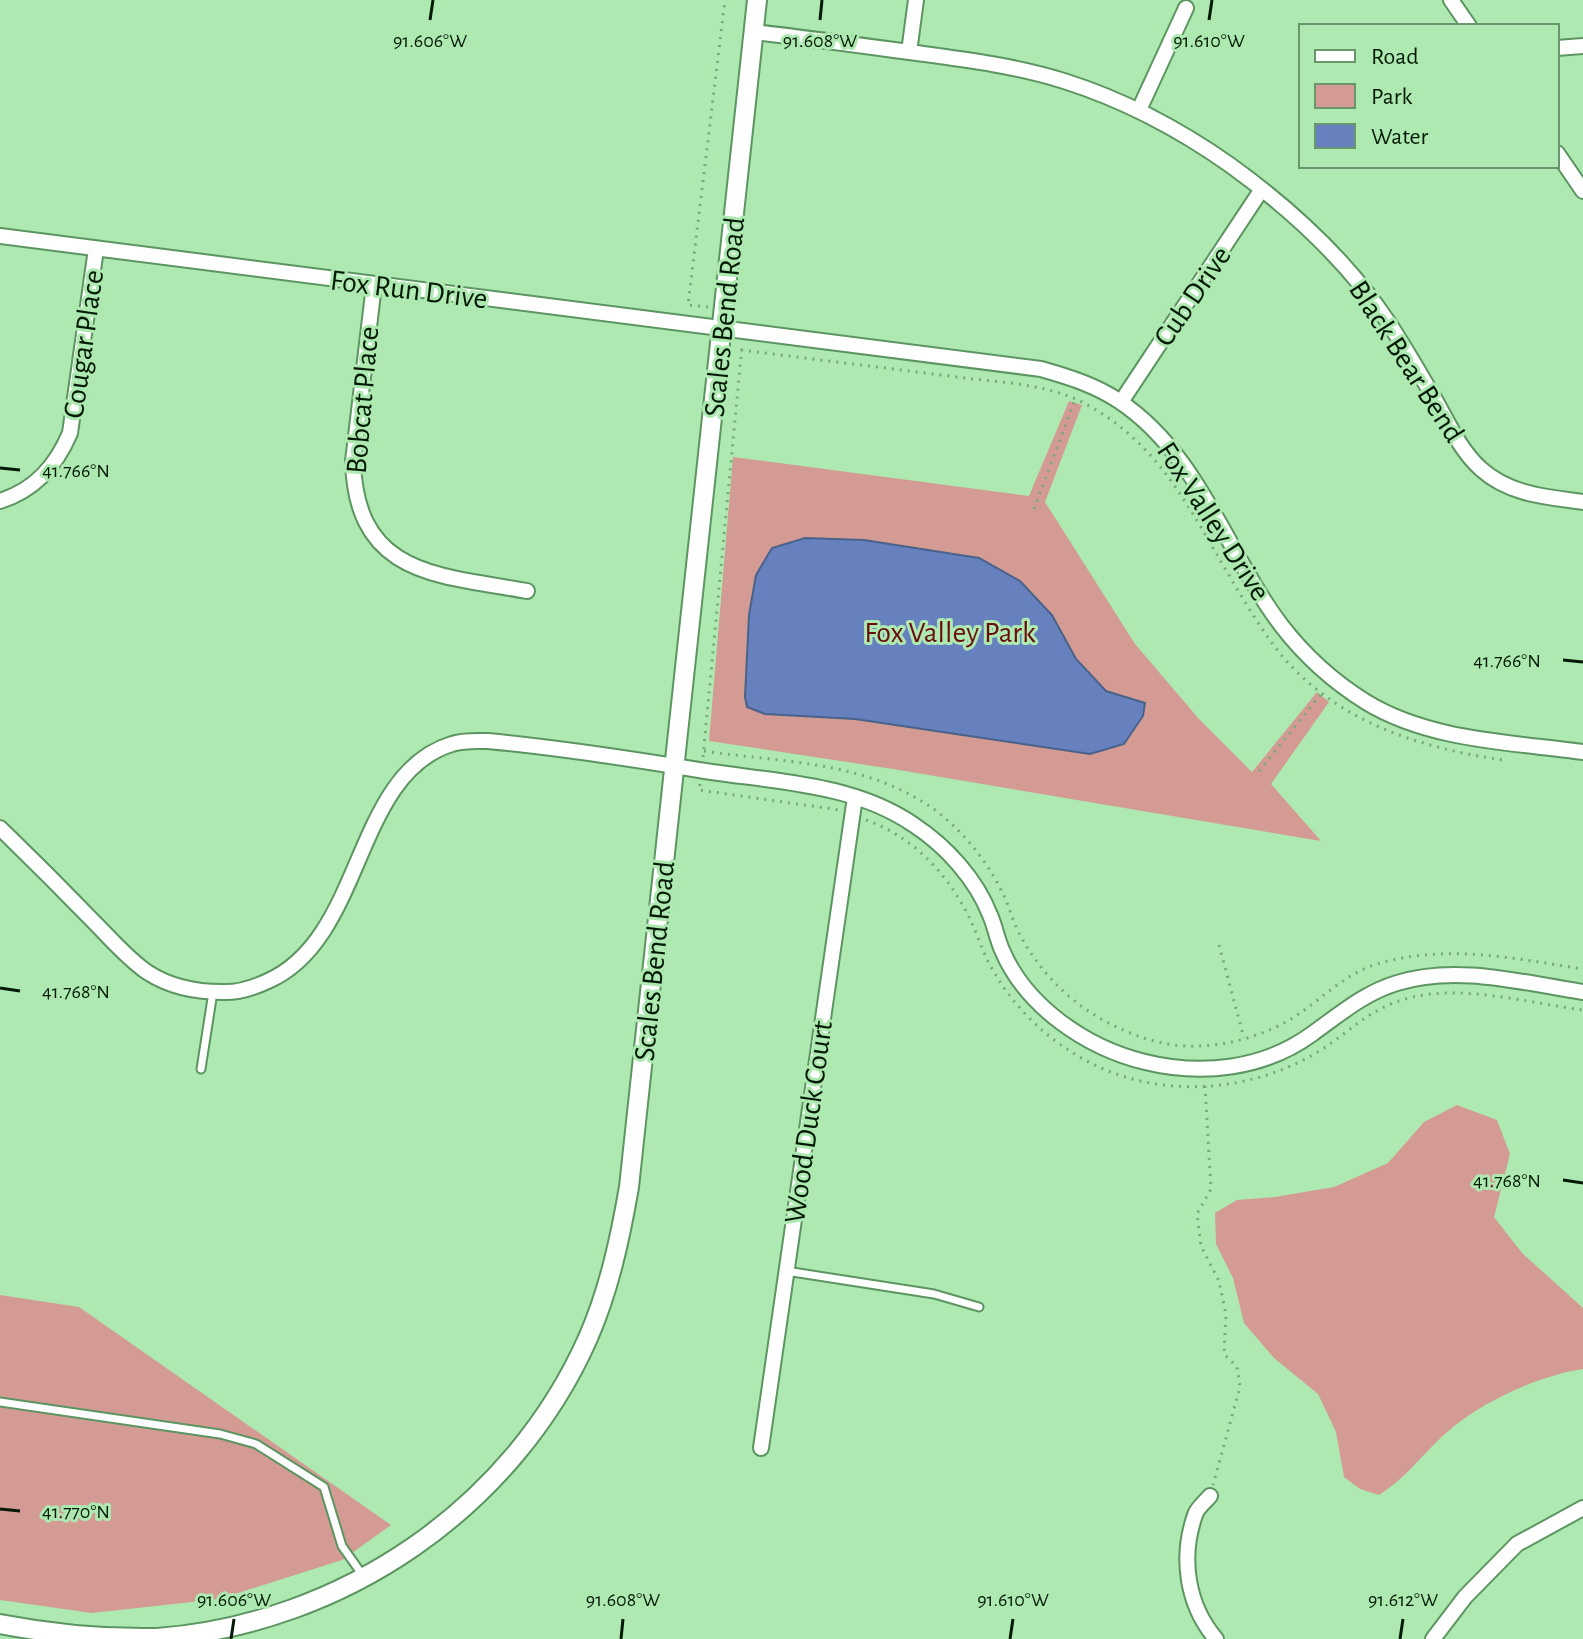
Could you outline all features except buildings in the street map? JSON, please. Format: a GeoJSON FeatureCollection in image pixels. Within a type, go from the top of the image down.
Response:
{"type":"FeatureCollection","features":[{"type":"Feature","properties":{"kind":"street","name":"Scales Bend Road"},"geometry":{"type":"LineString","coordinates":[[0,1624],[50,1633],[156,1638],[233,1627],[283,1613],[365,1578],[422,1542],[487,1487],[518,1452],[562,1388],[588,1339],[619,1244],[629,1187],[757,0]]}},
{"type":"Feature","properties":{"kind":"street"},"geometry":{"type":"LineString","coordinates":[[909,52],[916,0]]}},
{"type":"Feature","properties":{"kind":"street"},"geometry":{"type":"LineString","coordinates":[[1451,0],[1468,24]]}},
{"type":"Feature","properties":{"kind":"street"},"geometry":{"type":"LineString","coordinates":[[1139,110],[1186,8]]}},
{"type":"Feature","properties":{"kind":"street","name":"Black Bear Bend"},"geometry":{"type":"LineString","coordinates":[[754,32],[973,60],[1022,70],[1064,81],[1139,110],[1198,143],[1262,189],[1320,240],[1362,286],[1394,332],[1459,442],[1480,468],[1504,486],[1531,495],[1583,502]]}},
{"type":"Feature","properties":{"kind":"street"},"geometry":{"type":"LineString","coordinates":[[1559,48],[1583,46]]}},
{"type":"Feature","properties":{"kind":"street"},"geometry":{"type":"LineString","coordinates":[[1559,156],[1583,191]]}},
{"type":"Feature","properties":{"kind":"street","name":"Cub Drive"},"geometry":{"type":"LineString","coordinates":[[1121,402],[1262,189]]}},
{"type":"Feature","properties":{"kind":"street","name":"Fox Run Drive"},"geometry":{"type":"LineString","coordinates":[[0,236],[374,285],[721,338]]}},
{"type":"Feature","properties":{"kind":"street","name":"Cougar Place"},"geometry":{"type":"LineString","coordinates":[[0,501],[40,480],[62,452],[70,433],[96,249]]}},
{"type":"Feature","properties":{"kind":"street","name":"Bobcat Place"},"geometry":{"type":"LineString","coordinates":[[374,285],[353,461],[353,484],[362,516],[384,548],[418,569],[527,591]]}},
{"type":"Feature","properties":{"kind":"street","name":"Fox Valley Drive"},"geometry":{"type":"LineString","coordinates":[[721,338],[1041,369],[1082,382],[1121,402],[1152,427],[1188,472],[1280,624],[1319,666],[1343,685],[1387,713],[1448,734],[1583,752]]}},
{"type":"Feature","properties":{"kind":"street"},"geometry":{"type":"LineString","coordinates":[[0,828],[123,952],[147,971],[182,988],[213,992],[232,993],[255,987],[278,977],[309,953],[335,912],[389,797],[404,776],[435,751],[466,741],[488,741],[675,764],[822,788],[887,809],[915,826],[961,867],[983,900],[1002,951],[1018,979],[1038,1002],[1067,1027],[1107,1049],[1143,1062],[1217,1070],[1250,1063],[1310,1036],[1341,1011],[1368,995],[1425,976],[1459,974],[1583,992]]}},
{"type":"Feature","properties":{"kind":"street","name":"Wood Duck Court"},"geometry":{"type":"LineString","coordinates":[[761,1448],[855,797]]}},
{"type":"Feature","properties":{"kind":"street"},"geometry":{"type":"LineString","coordinates":[[1210,1496],[1195,1513],[1188,1557],[1188,1585],[1195,1607],[1216,1639]]}},
{"type":"Feature","properties":{"kind":"street"},"geometry":{"type":"LineString","coordinates":[[1440,1637],[1482,1578],[1517,1544],[1583,1508]]}},
{"type":"Feature","properties":{"kind":"lane"},"geometry":{"type":"LineString","coordinates":[[201,1069],[213,992]]}},
{"type":"Feature","properties":{"kind":"lane"},"geometry":{"type":"LineString","coordinates":[[786,1271],[934,1294],[979,1307]]}},
{"type":"Feature","properties":{"kind":"lane"},"geometry":{"type":"LineString","coordinates":[[0,1402],[220,1434],[256,1444],[324,1487],[342,1546],[365,1578]]}},
{"type":"Feature","properties":{"kind":"path"},"geometry":{"type":"LineString","coordinates":[[721,338],[1033,386],[1075,399],[1117,423],[1137,438],[1157,460],[1194,514],[1274,646],[1322,693],[1362,720],[1403,738],[1447,751],[1503,760]]}},
{"type":"Feature","properties":{"kind":"path"},"geometry":{"type":"LineString","coordinates":[[1034,509],[1082,382]]}},
{"type":"Feature","properties":{"kind":"path"},"geometry":{"type":"LineString","coordinates":[[1259,771],[1322,693]]}},
{"type":"Feature","properties":{"kind":"path"},"geometry":{"type":"LineString","coordinates":[[703,751],[848,770],[901,790],[933,809],[969,843],[991,872],[1017,929],[1036,961],[1060,989],[1094,1018],[1162,1043],[1217,1045],[1244,1038],[1286,1023],[1343,981],[1369,967],[1414,954],[1461,953],[1583,969]]}},
{"type":"Feature","properties":{"kind":"path"},"geometry":{"type":"LineString","coordinates":[[699,790],[838,810],[876,823],[899,836],[937,868],[962,902],[986,959],[1025,1014],[1054,1040],[1116,1074],[1166,1085],[1205,1086],[1244,1082],[1317,1053],[1370,1013],[1422,995],[1469,994],[1583,1010]]}},
{"type":"Feature","properties":{"kind":"path"},"geometry":{"type":"LineString","coordinates":[[1219,945],[1244,1038]]}},
{"type":"Feature","properties":{"kind":"path"},"geometry":{"type":"LineString","coordinates":[[1205,1086],[1211,1189],[1197,1214],[1201,1246],[1219,1281],[1226,1314],[1224,1354],[1237,1367],[1240,1387],[1210,1496]]}},
{"type":"Feature","properties":{"kind":"green space","name":"Fox Valley Park"},"geometry":{"type":"Polygon","coordinates":[[[1069,401],[1082,405],[1045,502],[1135,644],[1199,719],[1252,772],[1317,692],[1329,702],[1271,784],[1321,841],[709,741],[733,457],[1029,496],[1069,401]]]}},
{"type":"Feature","properties":{"kind":"green space"},"geometry":{"type":"Polygon","coordinates":[[[1457,1105],[1497,1120],[1510,1154],[1494,1217],[1522,1253],[1583,1308],[1583,1369],[1532,1383],[1481,1407],[1453,1427],[1399,1480],[1379,1495],[1360,1489],[1344,1477],[1336,1432],[1318,1394],[1274,1358],[1244,1323],[1233,1278],[1216,1244],[1215,1213],[1237,1200],[1334,1187],[1388,1163],[1424,1122],[1457,1105]]]}},
{"type":"Feature","properties":{"kind":"green space"},"geometry":{"type":"Polygon","coordinates":[[[0,1295],[79,1307],[391,1525],[342,1560],[219,1599],[92,1613],[0,1600],[0,1295]]]}},
{"type":"Feature","properties":{"kind":"water"},"geometry":{"type":"Polygon","coordinates":[[[805,538],[864,540],[979,558],[1020,581],[1052,615],[1076,659],[1106,691],[1145,703],[1143,716],[1124,744],[1090,754],[855,719],[765,714],[747,707],[749,615],[756,575],[772,548],[805,538]]]}}]}
